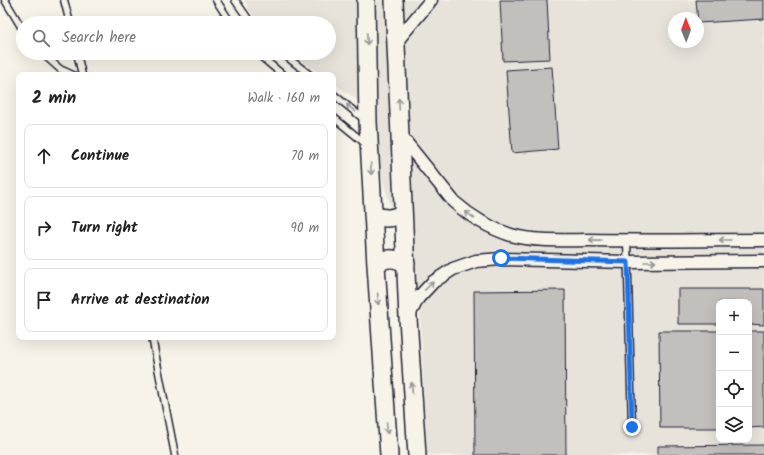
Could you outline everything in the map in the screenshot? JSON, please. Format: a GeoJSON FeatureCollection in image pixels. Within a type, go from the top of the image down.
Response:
{"type":"FeatureCollection","features":[{"type":"Feature","properties":{"kind":"street"},"geometry":{"type":"LineString","coordinates":[[366,0],[368,122],[389,455]]}},
{"type":"Feature","properties":{"kind":"street"},"geometry":{"type":"LineString","coordinates":[[394,0],[408,318],[417,455]]}},
{"type":"Feature","properties":{"kind":"street"},"geometry":{"type":"LineString","coordinates":[[396,42],[431,0]]}},
{"type":"Feature","properties":{"kind":"street"},"geometry":{"type":"LineString","coordinates":[[400,135],[454,202],[464,211],[488,226],[513,235],[539,239],[764,240]]}},
{"type":"Feature","properties":{"kind":"street"},"geometry":{"type":"LineString","coordinates":[[373,214],[378,217],[388,218],[399,216],[403,213]]}},
{"type":"Feature","properties":{"kind":"street"},"geometry":{"type":"LineString","coordinates":[[376,265],[385,259],[390,258],[406,264]]}},
{"type":"Feature","properties":{"kind":"street"},"geometry":{"type":"LineString","coordinates":[[408,318],[418,298],[433,282],[453,269],[476,261],[501,258],[628,262],[764,261]]}},
{"type":"Feature","properties":{"kind":"lane"},"geometry":{"type":"LineString","coordinates":[[5,0],[16,18]]}},
{"type":"Feature","properties":{"kind":"lane"},"geometry":{"type":"LineString","coordinates":[[64,0],[68,16]]}},
{"type":"Feature","properties":{"kind":"lane"},"geometry":{"type":"LineString","coordinates":[[216,0],[226,16]]}},
{"type":"Feature","properties":{"kind":"lane"},"geometry":{"type":"LineString","coordinates":[[235,0],[246,16]]}},
{"type":"Feature","properties":{"kind":"lane"},"geometry":{"type":"LineString","coordinates":[[50,60],[60,69],[66,72]]}},
{"type":"Feature","properties":{"kind":"lane"},"geometry":{"type":"LineString","coordinates":[[79,60],[81,72]]}},
{"type":"Feature","properties":{"kind":"lane"},"geometry":{"type":"LineString","coordinates":[[265,60],[279,72]]}},
{"type":"Feature","properties":{"kind":"lane"},"geometry":{"type":"LineString","coordinates":[[291,60],[306,72]]}},
{"type":"Feature","properties":{"kind":"lane"},"geometry":{"type":"LineString","coordinates":[[336,96],[368,122]]}},
{"type":"Feature","properties":{"kind":"lane"},"geometry":{"type":"LineString","coordinates":[[336,119],[370,147]]}},
{"type":"Feature","properties":{"kind":"lane"},"geometry":{"type":"LineString","coordinates":[[626,240],[628,262],[632,427]]}},
{"type":"Feature","properties":{"kind":"lane"},"geometry":{"type":"LineString","coordinates":[[153,340],[175,455]]}},
{"type":"Feature","properties":{"kind":"shaded area"},"geometry":{"type":"Polygon","coordinates":[[[244,0],[764,0],[764,455],[427,455],[419,293],[356,99],[336,85],[336,72],[318,72],[300,60],[336,60],[336,16],[254,16],[244,0]]]}},
{"type":"Feature","properties":{"kind":"building"},"geometry":{"type":"Polygon","coordinates":[[[500,0],[547,0],[550,59],[503,61],[500,0]]]}},
{"type":"Feature","properties":{"kind":"building"},"geometry":{"type":"Polygon","coordinates":[[[696,0],[764,0],[764,19],[704,23],[704,12],[697,12],[696,0]]]}},
{"type":"Feature","properties":{"kind":"building"},"geometry":{"type":"Polygon","coordinates":[[[552,67],[558,149],[512,153],[506,70],[552,67]]]}},
{"type":"Feature","properties":{"kind":"building"},"geometry":{"type":"Polygon","coordinates":[[[678,289],[764,289],[764,325],[752,324],[752,299],[716,299],[716,324],[678,324],[678,289]]]}},
{"type":"Feature","properties":{"kind":"building"},"geometry":{"type":"Polygon","coordinates":[[[565,290],[566,455],[475,455],[474,291],[565,290]]]}},
{"type":"Feature","properties":{"kind":"building"},"geometry":{"type":"Polygon","coordinates":[[[659,331],[716,331],[716,428],[660,428],[659,331]]]}},
{"type":"Feature","properties":{"kind":"building"},"geometry":{"type":"Polygon","coordinates":[[[752,331],[764,331],[764,427],[752,428],[752,331]]]}},
{"type":"Feature","properties":{"kind":"building"},"geometry":{"type":"Polygon","coordinates":[[[764,445],[764,455],[658,455],[658,446],[764,445]]]}},
{"type":"Feature","properties":{"kind":"route"},"geometry":{"type":"LineString","coordinates":[[501,258],[628,262],[632,427]]}}]}
